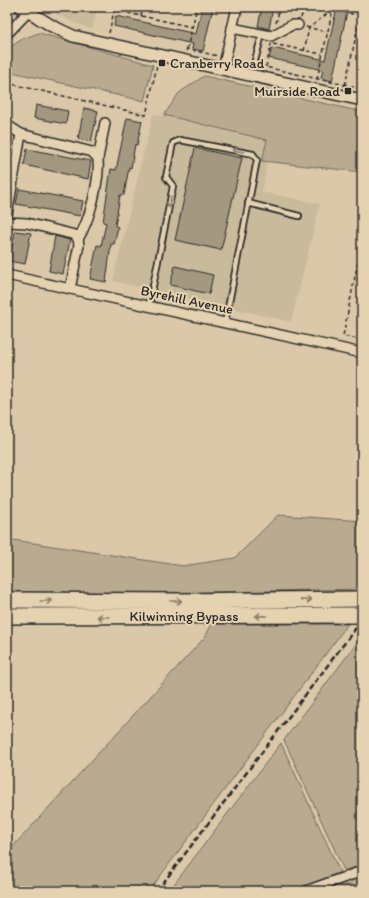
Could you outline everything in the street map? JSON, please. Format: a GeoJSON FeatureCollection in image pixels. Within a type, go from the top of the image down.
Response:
{"type":"FeatureCollection","features":[{"type":"Feature","properties":{"kind":"highway","name":"Kilwinning Bypass"},"geometry":{"type":"LineString","coordinates":[[7,600],[180,601],[358,599]]}},
{"type":"Feature","properties":{"kind":"highway","name":"Kilwinning Bypass"},"geometry":{"type":"LineString","coordinates":[[7,616],[362,615]]}},
{"type":"Feature","properties":{"kind":"street"},"geometry":{"type":"LineString","coordinates":[[223,69],[237,7]]}},
{"type":"Feature","properties":{"kind":"street"},"geometry":{"type":"LineString","coordinates":[[7,34],[24,10],[73,36],[362,100]]}},
{"type":"Feature","properties":{"kind":"street"},"geometry":{"type":"LineString","coordinates":[[232,28],[262,35],[272,40],[292,25],[298,25]]}},
{"type":"Feature","properties":{"kind":"street"},"geometry":{"type":"LineString","coordinates":[[70,289],[79,245],[78,239],[89,213],[95,188],[98,158],[105,123]]}},
{"type":"Feature","properties":{"kind":"street"},"geometry":{"type":"LineString","coordinates":[[7,125],[21,134],[92,152],[98,158]]}},
{"type":"Feature","properties":{"kind":"street"},"geometry":{"type":"LineString","coordinates":[[7,215],[21,134]]}},
{"type":"Feature","properties":{"kind":"street"},"geometry":{"type":"LineString","coordinates":[[7,222],[27,223],[66,232],[75,235],[78,239]]}},
{"type":"Feature","properties":{"kind":"street","name":"Byrehill Avenue"},"geometry":{"type":"LineString","coordinates":[[7,275],[362,353]]}},
{"type":"Feature","properties":{"kind":"street"},"geometry":{"type":"LineString","coordinates":[[306,891],[362,871]]}},
{"type":"Feature","properties":{"kind":"lane"},"geometry":{"type":"LineString","coordinates":[[254,64],[262,35]]}},
{"type":"Feature","properties":{"kind":"lane"},"geometry":{"type":"LineString","coordinates":[[148,306],[173,186],[166,177],[173,142],[180,140],[253,154],[257,160],[225,323]]}},
{"type":"Feature","properties":{"kind":"lane"},"geometry":{"type":"LineString","coordinates":[[248,203],[299,216]]}},
{"type":"Feature","properties":{"kind":"path"},"geometry":{"type":"LineString","coordinates":[[109,33],[115,7]]}},
{"type":"Feature","properties":{"kind":"path"},"geometry":{"type":"LineString","coordinates":[[141,16],[143,7]]}},
{"type":"Feature","properties":{"kind":"path"},"geometry":{"type":"LineString","coordinates":[[187,49],[197,7]]}},
{"type":"Feature","properties":{"kind":"path"},"geometry":{"type":"LineString","coordinates":[[266,67],[280,7]]}},
{"type":"Feature","properties":{"kind":"path"},"geometry":{"type":"LineString","coordinates":[[322,7],[361,16]]}},
{"type":"Feature","properties":{"kind":"path"},"geometry":{"type":"LineString","coordinates":[[304,50],[309,28],[333,9]]}},
{"type":"Feature","properties":{"kind":"path"},"geometry":{"type":"LineString","coordinates":[[317,78],[333,9]]}},
{"type":"Feature","properties":{"kind":"path"},"geometry":{"type":"LineString","coordinates":[[343,96],[362,9]]}},
{"type":"Feature","properties":{"kind":"path"},"geometry":{"type":"LineString","coordinates":[[114,10],[192,27]]}},
{"type":"Feature","properties":{"kind":"path"},"geometry":{"type":"LineString","coordinates":[[298,25],[328,32]]}},
{"type":"Feature","properties":{"kind":"path"},"geometry":{"type":"LineString","coordinates":[[272,40],[322,54]]}},
{"type":"Feature","properties":{"kind":"path"},"geometry":{"type":"LineString","coordinates":[[7,83],[146,115],[159,56]]}},
{"type":"Feature","properties":{"kind":"path"},"geometry":{"type":"LineString","coordinates":[[362,242],[343,336],[362,340]]}},
{"type":"Feature","properties":{"kind":"shaded area"},"geometry":{"type":"Polygon","coordinates":[[[44,7],[98,7],[92,29],[72,22],[44,7]]]}},
{"type":"Feature","properties":{"kind":"shaded area"},"geometry":{"type":"Polygon","coordinates":[[[39,33],[153,65],[144,101],[7,71],[8,49],[22,39],[39,33]]]}},
{"type":"Feature","properties":{"kind":"shaded area"},"geometry":{"type":"Polygon","coordinates":[[[204,76],[362,112],[362,172],[262,161],[267,140],[164,115],[179,93],[204,76]]]}},
{"type":"Feature","properties":{"kind":"shaded area"},"geometry":{"type":"Polygon","coordinates":[[[153,114],[271,137],[262,192],[320,204],[291,322],[113,281],[153,114]]]}},
{"type":"Feature","properties":{"kind":"shaded area"},"geometry":{"type":"Polygon","coordinates":[[[278,515],[362,521],[362,589],[76,595],[7,592],[7,539],[183,566],[235,558],[278,515]]]}},
{"type":"Feature","properties":{"kind":"shaded area"},"geometry":{"type":"Polygon","coordinates":[[[212,624],[348,624],[149,891],[7,891],[7,853],[205,637],[212,624]]]}},
{"type":"Feature","properties":{"kind":"shaded area"},"geometry":{"type":"Polygon","coordinates":[[[362,636],[362,866],[344,870],[284,740],[362,636]]]}},
{"type":"Feature","properties":{"kind":"shaded area"},"geometry":{"type":"Polygon","coordinates":[[[281,743],[340,872],[294,891],[169,891],[281,743]]]}},
{"type":"Feature","properties":{"kind":"shaded area"},"geometry":{"type":"Polygon","coordinates":[[[362,875],[362,891],[314,891],[362,875]]]}},
{"type":"Feature","properties":{"kind":"building"},"geometry":{"type":"Polygon","coordinates":[[[202,7],[213,7],[203,51],[192,49],[193,44],[114,26],[116,16],[196,34],[202,7]]]}},
{"type":"Feature","properties":{"kind":"building"},"geometry":{"type":"Polygon","coordinates":[[[262,7],[273,7],[269,29],[258,26],[262,7]]]}},
{"type":"Feature","properties":{"kind":"building"},"geometry":{"type":"Polygon","coordinates":[[[337,7],[348,7],[332,81],[321,78],[323,70],[269,58],[272,48],[325,60],[337,7]]]}},
{"type":"Feature","properties":{"kind":"building"},"geometry":{"type":"Polygon","coordinates":[[[36,105],[68,111],[66,124],[34,118],[36,105]]]}},
{"type":"Feature","properties":{"kind":"building"},"geometry":{"type":"Polygon","coordinates":[[[84,108],[98,111],[91,142],[78,139],[84,108]]]}},
{"type":"Feature","properties":{"kind":"building"},"geometry":{"type":"Polygon","coordinates":[[[127,118],[142,121],[137,145],[135,144],[131,168],[129,167],[124,195],[120,195],[115,226],[118,227],[114,244],[111,244],[106,282],[90,279],[97,245],[101,246],[106,223],[103,222],[111,169],[116,170],[127,118]]]}},
{"type":"Feature","properties":{"kind":"building"},"geometry":{"type":"Polygon","coordinates":[[[195,148],[242,158],[221,250],[175,240],[195,148]]]}},
{"type":"Feature","properties":{"kind":"building"},"geometry":{"type":"Polygon","coordinates":[[[27,149],[91,161],[88,179],[24,165],[27,149]]]}},
{"type":"Feature","properties":{"kind":"building"},"geometry":{"type":"Polygon","coordinates":[[[19,189],[83,201],[80,216],[16,204],[19,189]]]}},
{"type":"Feature","properties":{"kind":"building"},"geometry":{"type":"Polygon","coordinates":[[[15,231],[31,233],[25,264],[9,261],[15,231]]]}},
{"type":"Feature","properties":{"kind":"building"},"geometry":{"type":"Polygon","coordinates":[[[55,236],[70,240],[63,274],[49,271],[55,236]]]}},
{"type":"Feature","properties":{"kind":"building"},"geometry":{"type":"Polygon","coordinates":[[[175,266],[213,275],[209,294],[170,285],[175,266]]]}},
{"type":"Feature","properties":{"kind":"railway"},"geometry":{"type":"LineString","coordinates":[[157,891],[362,620]]}},
{"type":"Feature","properties":{"kind":"place","name":"Cranberry Road"},"geometry":{"type":"Point","coordinates":[162,63]}},
{"type":"Feature","properties":{"kind":"place","name":"Muirside Road"},"geometry":{"type":"Point","coordinates":[348,91]}}]}
